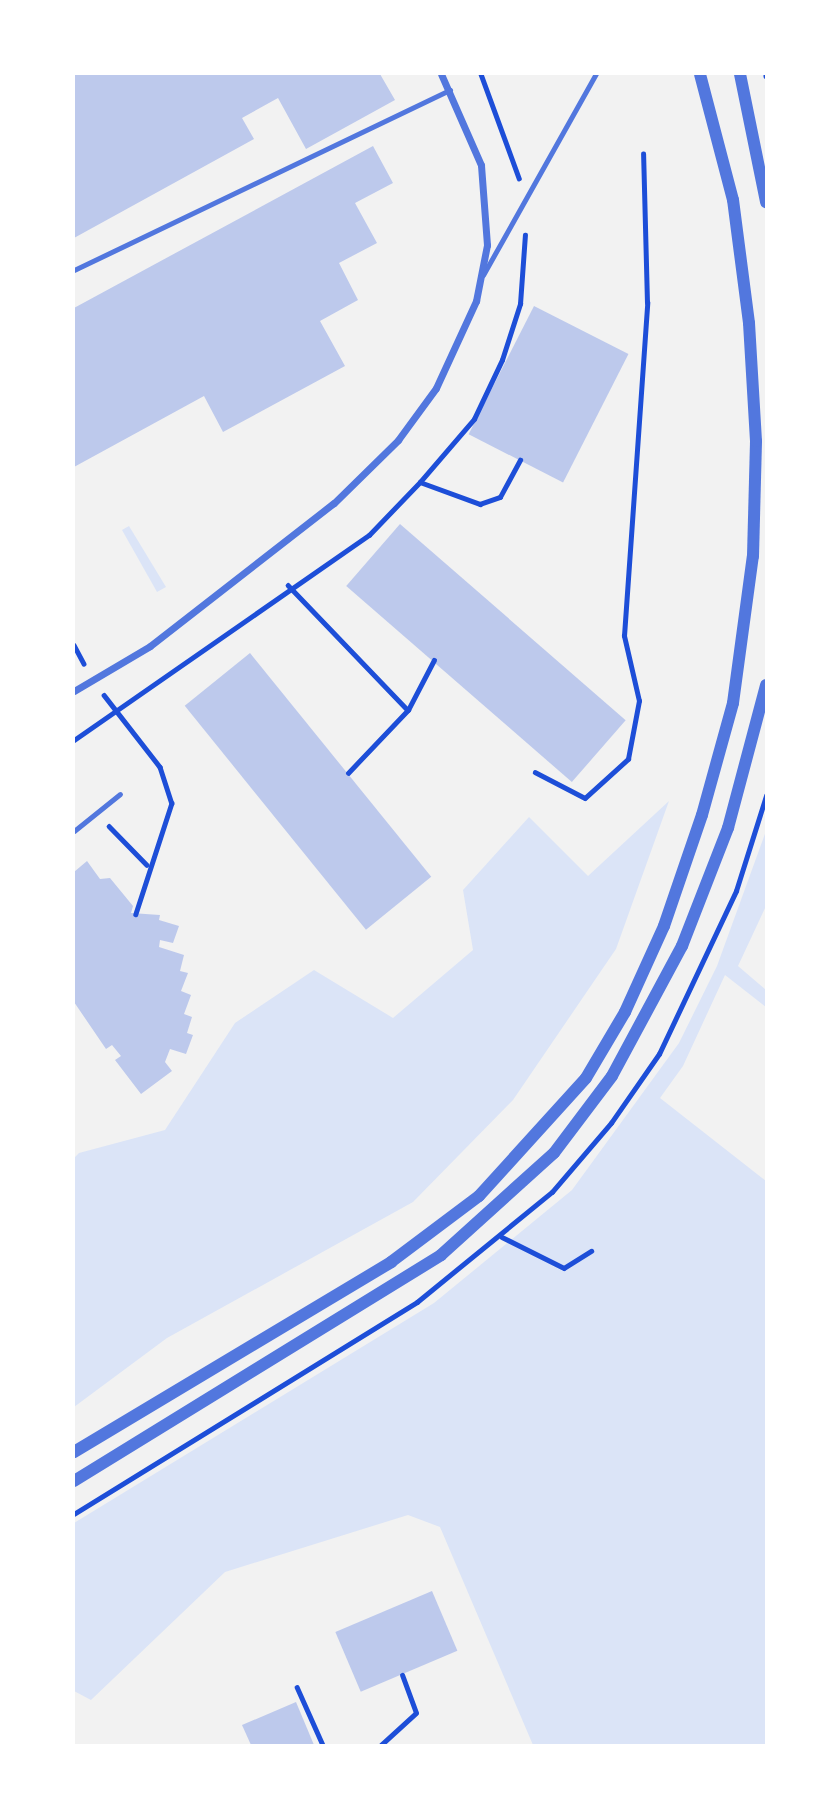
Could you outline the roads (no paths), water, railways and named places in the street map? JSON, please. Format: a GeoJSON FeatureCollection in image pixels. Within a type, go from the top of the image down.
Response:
{"type":"FeatureCollection","features":[{"type":"Feature","properties":{"kind":"street"},"geometry":{"type":"LineString","coordinates":[[74,691],[96,682],[334,503],[379,461],[436,388],[482,276],[487,207],[481,165],[442,74]]}},
{"type":"Feature","properties":{"kind":"street"},"geometry":{"type":"LineString","coordinates":[[74,1452],[391,1262],[479,1196],[586,1077],[625,1012],[664,926],[702,815],[733,703],[753,556],[756,441],[749,323],[733,200],[700,74]]}},
{"type":"Feature","properties":{"kind":"street"},"geometry":{"type":"LineString","coordinates":[[740,74],[766,202]]}},
{"type":"Feature","properties":{"kind":"street"},"geometry":{"type":"LineString","coordinates":[[74,1481],[441,1255],[554,1153],[612,1076],[682,946],[728,828],[766,685]]}},
{"type":"Feature","properties":{"kind":"lane"},"geometry":{"type":"LineString","coordinates":[[482,276],[523,212],[596,74]]}},
{"type":"Feature","properties":{"kind":"lane"},"geometry":{"type":"LineString","coordinates":[[74,270],[450,90]]}},
{"type":"Feature","properties":{"kind":"lane"},"geometry":{"type":"LineString","coordinates":[[74,831],[120,794]]}}]}
